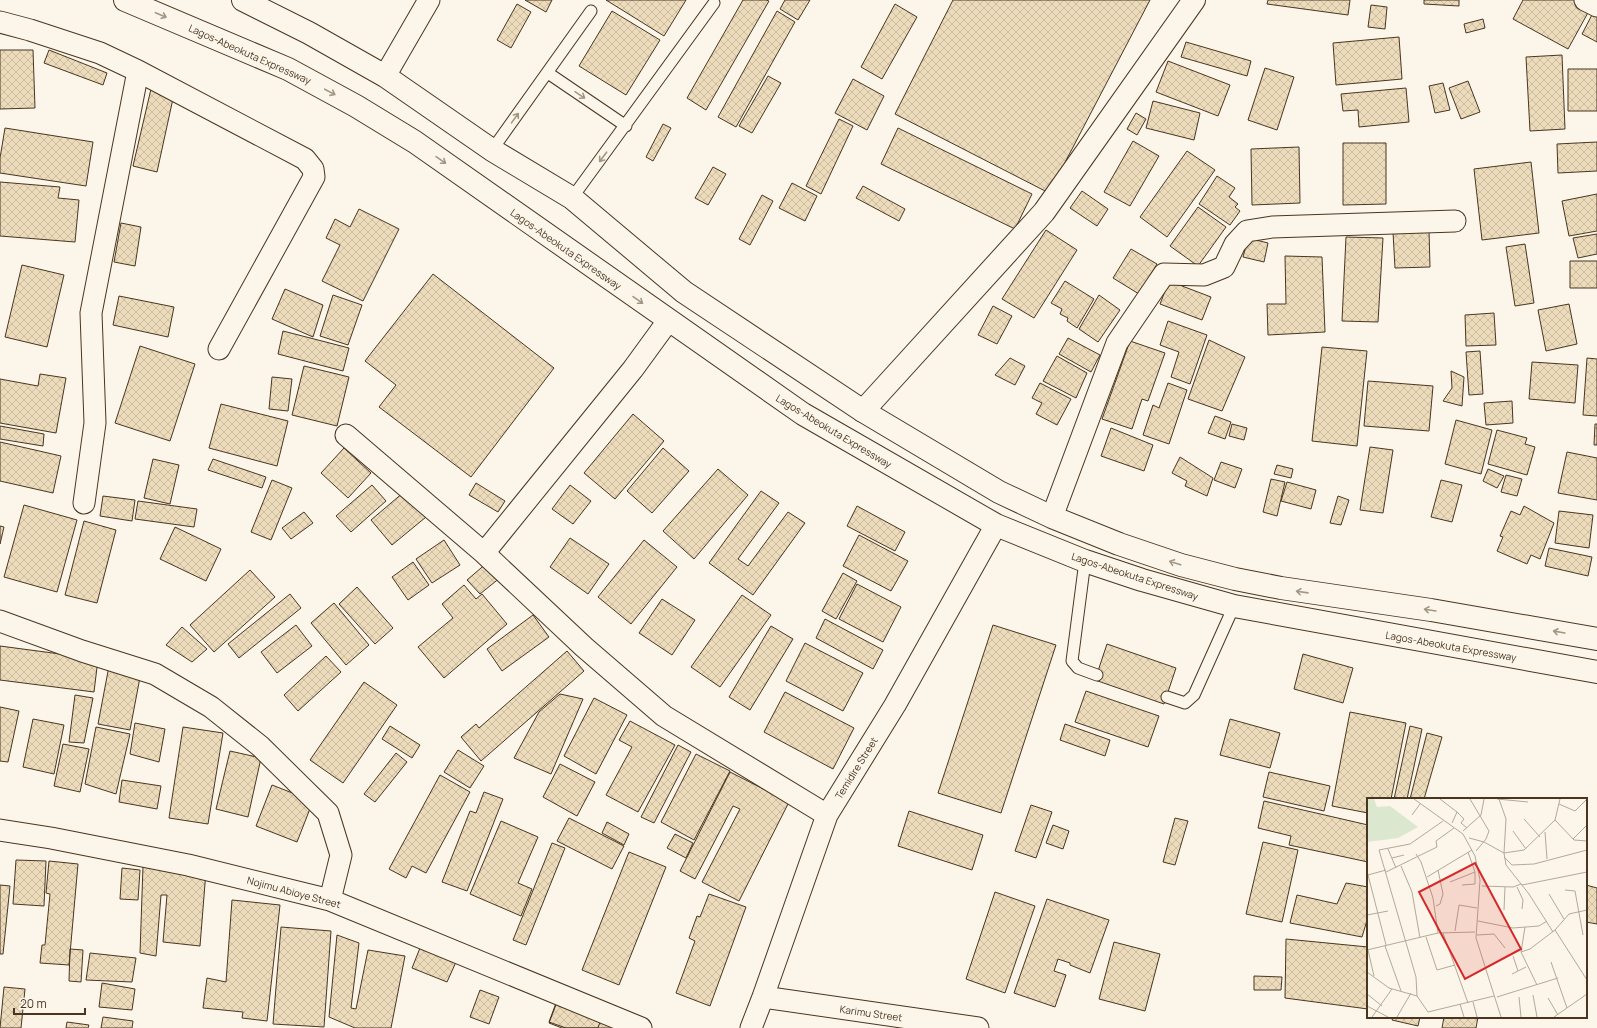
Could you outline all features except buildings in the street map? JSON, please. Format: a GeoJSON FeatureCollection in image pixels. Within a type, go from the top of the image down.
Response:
{"type":"FeatureCollection","features":[{"type":"Feature","properties":{"kind":"main road","name":"Lagos-Abeokuta Expressway"},"geometry":{"type":"LineString","coordinates":[[125,0],[288,69],[356,106],[415,142],[668,321],[803,414],[996,525],[1085,561],[1142,580],[1234,606],[1597,672]]}},
{"type":"Feature","properties":{"kind":"main road"},"geometry":{"type":"LineString","coordinates":[[243,0],[309,33],[385,76],[492,150],[572,198],[684,292],[863,411],[999,492],[1052,517],[1119,544],[1181,565],[1235,579],[1281,588],[1431,610],[1597,639]]}},
{"type":"Feature","properties":{"kind":"main road"},"geometry":{"type":"LineString","coordinates":[[863,411],[1044,212],[1194,0]]}},
{"type":"Feature","properties":{"kind":"street"},"geometry":{"type":"LineString","coordinates":[[385,76],[429,0]]}},
{"type":"Feature","properties":{"kind":"street"},"geometry":{"type":"LineString","coordinates":[[1585,0],[1597,6]]}},
{"type":"Feature","properties":{"kind":"street"},"geometry":{"type":"LineString","coordinates":[[0,22],[30,30],[100,53],[138,71],[305,159],[313,169],[314,177],[220,349]]}},
{"type":"Feature","properties":{"kind":"street"},"geometry":{"type":"LineString","coordinates":[[84,503],[95,423],[91,313],[138,71]]}},
{"type":"Feature","properties":{"kind":"street"},"geometry":{"type":"LineString","coordinates":[[1052,517],[1117,343],[1164,274],[1204,275],[1224,267],[1235,244],[1247,231],[1272,227],[1455,221]]}},
{"type":"Feature","properties":{"kind":"street"},"geometry":{"type":"LineString","coordinates":[[484,553],[634,369],[668,321]]}},
{"type":"Feature","properties":{"kind":"street"},"geometry":{"type":"LineString","coordinates":[[346,435],[484,553],[584,647],[664,716],[827,815]]}},
{"type":"Feature","properties":{"kind":"street","name":"Temidire Street"},"geometry":{"type":"LineString","coordinates":[[751,1028],[827,815],[895,705],[996,525]]}},
{"type":"Feature","properties":{"kind":"street"},"geometry":{"type":"LineString","coordinates":[[0,621],[82,651],[155,674],[211,707],[260,746],[328,813],[341,855],[330,900]]}},
{"type":"Feature","properties":{"kind":"street","name":"Nojimu Abioye Street"},"geometry":{"type":"LineString","coordinates":[[0,830],[51,838],[188,865],[330,900],[641,1028]]}},
{"type":"Feature","properties":{"kind":"street","name":"Karimu Street"},"geometry":{"type":"LineString","coordinates":[[763,997],[978,1028]]}},
{"type":"Feature","properties":{"kind":"lane"},"geometry":{"type":"LineString","coordinates":[[572,198],[714,4]]}},
{"type":"Feature","properties":{"kind":"lane"},"geometry":{"type":"LineString","coordinates":[[492,150],[591,11]]}},
{"type":"Feature","properties":{"kind":"lane"},"geometry":{"type":"LineString","coordinates":[[548,73],[626,126]]}},
{"type":"Feature","properties":{"kind":"lane"},"geometry":{"type":"LineString","coordinates":[[1085,561],[1072,661],[1078,668],[1097,674]]}},
{"type":"Feature","properties":{"kind":"lane"},"geometry":{"type":"LineString","coordinates":[[1167,697],[1185,703],[1194,695],[1234,606]]}}]}
